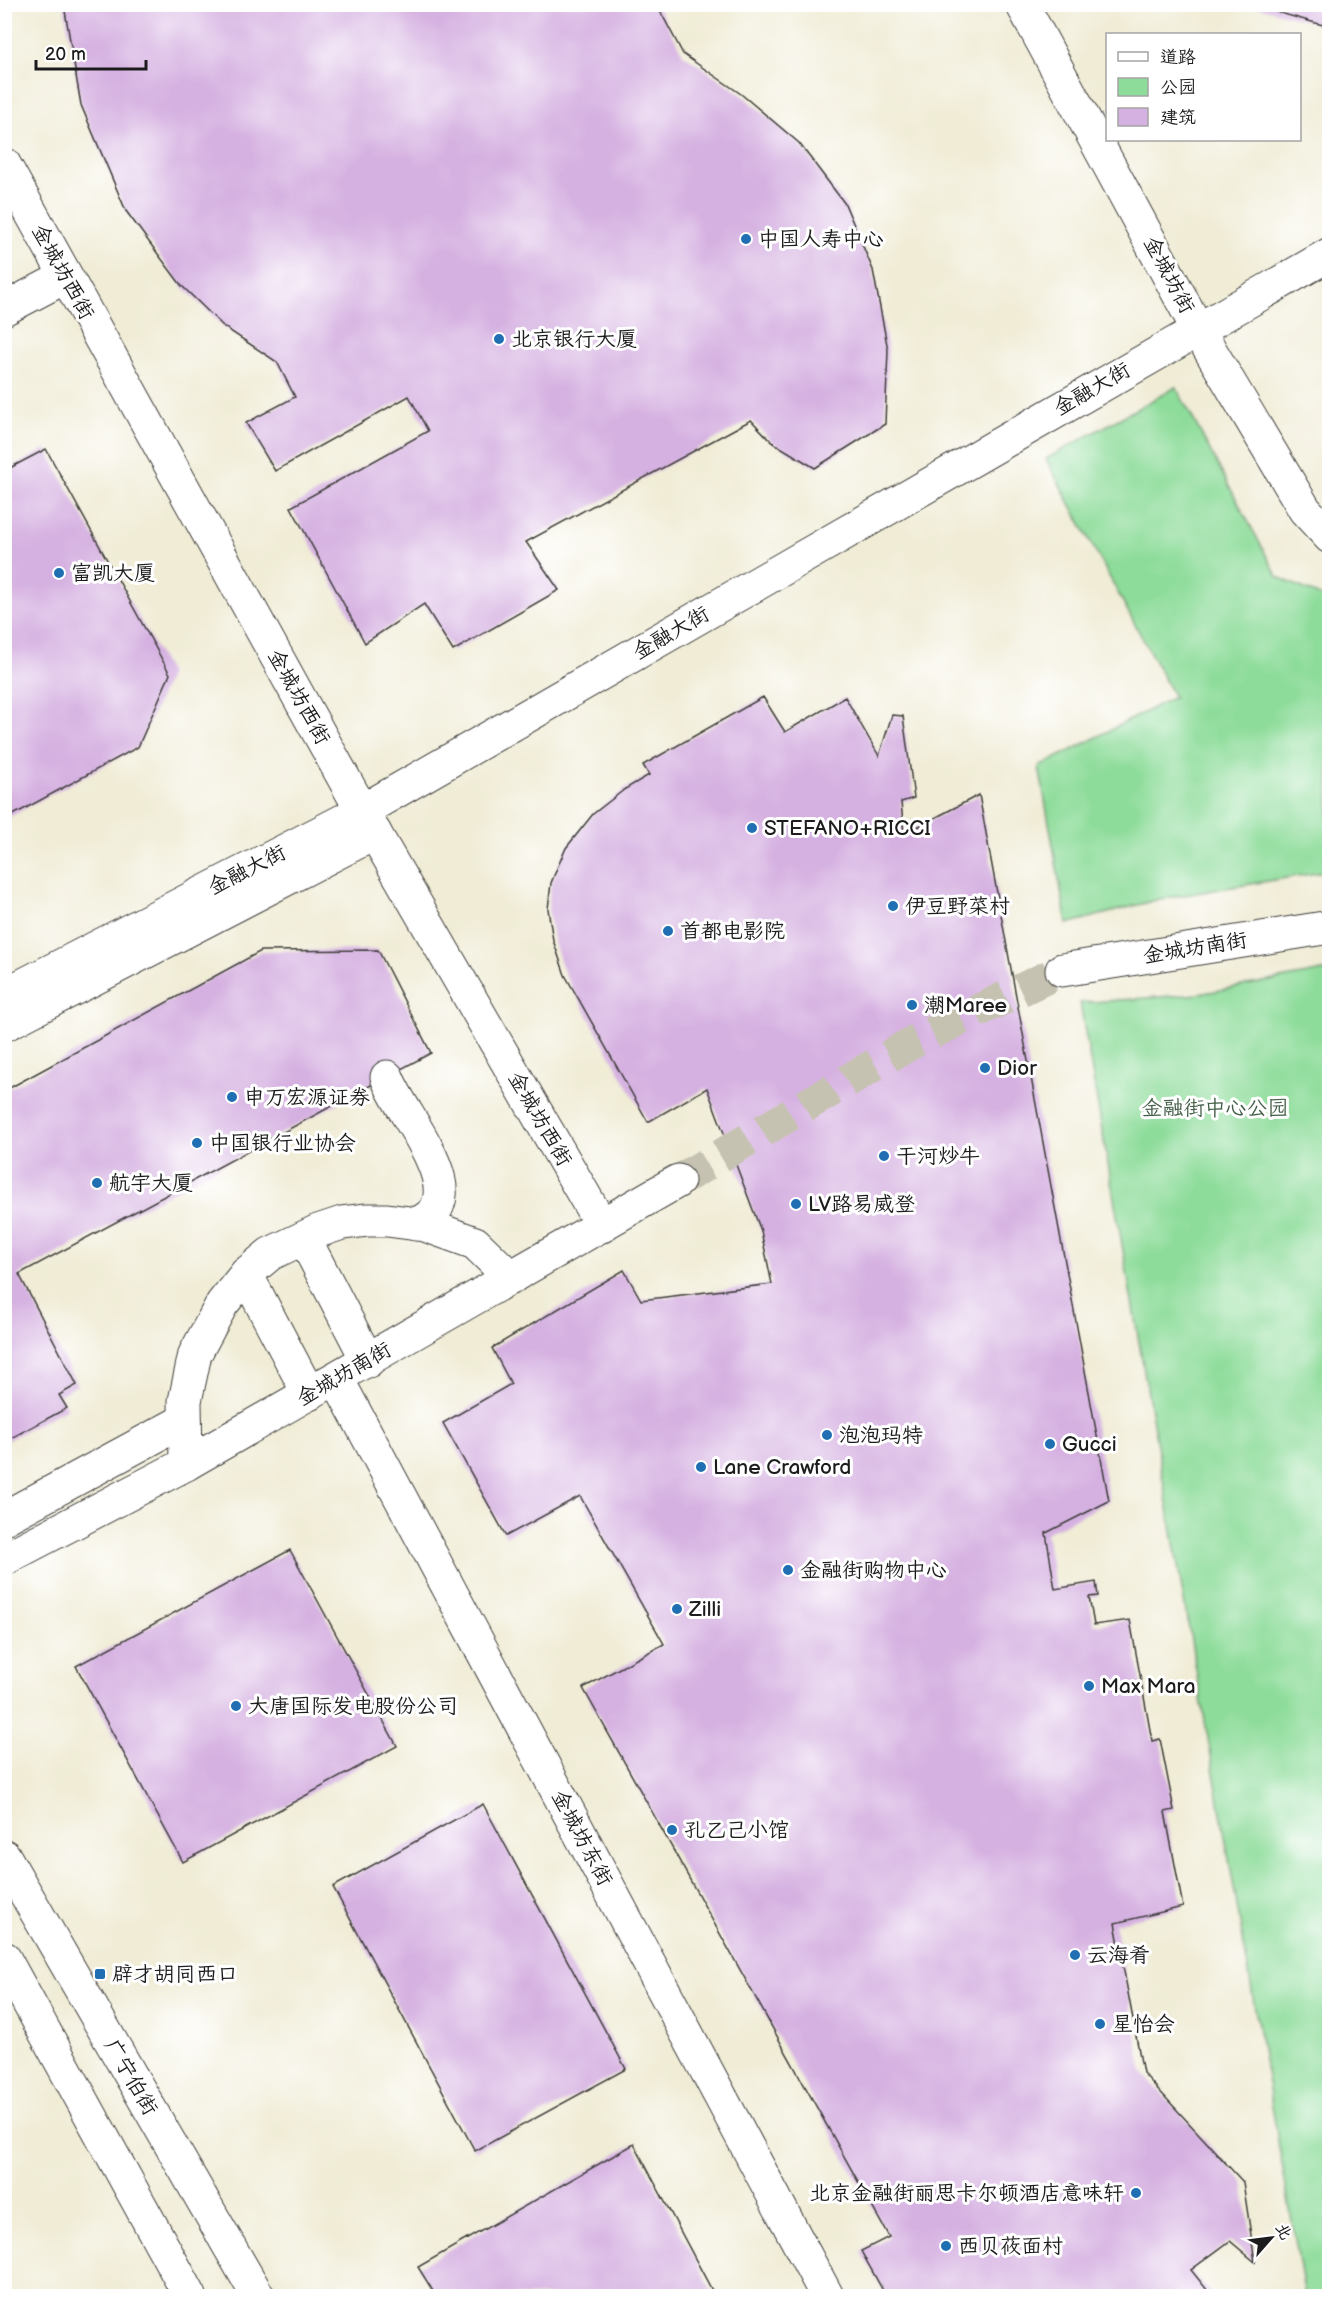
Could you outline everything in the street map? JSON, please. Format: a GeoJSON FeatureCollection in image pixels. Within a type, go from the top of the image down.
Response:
{"type":"FeatureCollection","features":[{"type":"Feature","properties":{"kind":"street","name":"金城坊街"},"geometry":{"type":"LineString","coordinates":[[1022,4],[1197,328],[1305,510],[1329,537]]}},
{"type":"Feature","properties":{"kind":"street","name":"金城坊西街"},"geometry":{"type":"LineString","coordinates":[[4,164],[369,822],[602,1226]]}},
{"type":"Feature","properties":{"kind":"street","name":"金融大街"},"geometry":{"type":"LineString","coordinates":[[4,995],[369,822],[1197,328],[1329,254]]}},
{"type":"Feature","properties":{"kind":"street"},"geometry":{"type":"LineString","coordinates":[[4,309],[65,277]]}},
{"type":"Feature","properties":{"kind":"street"},"geometry":{"type":"LineString","coordinates":[[4,1025],[369,822]]}},
{"type":"Feature","properties":{"kind":"street","name":"金城坊南街"},"geometry":{"type":"LineString","coordinates":[[1062,970],[1329,927]]}},
{"type":"Feature","properties":{"kind":"street"},"geometry":{"type":"LineString","coordinates":[[387,1077],[436,1167],[442,1186],[439,1206],[424,1221],[416,1224]]}},
{"type":"Feature","properties":{"kind":"street","name":"金城坊南街"},"geometry":{"type":"LineString","coordinates":[[4,1559],[186,1464],[602,1226],[678,1180]]}},
{"type":"Feature","properties":{"kind":"street"},"geometry":{"type":"LineString","coordinates":[[186,1464],[185,1401],[195,1354],[222,1304],[246,1274],[270,1254],[342,1223],[366,1220],[416,1224],[476,1243],[511,1278]]}},
{"type":"Feature","properties":{"kind":"street"},"geometry":{"type":"LineString","coordinates":[[304,1238],[368,1360]]}},
{"type":"Feature","properties":{"kind":"street","name":"金城坊东街"},"geometry":{"type":"LineString","coordinates":[[246,1274],[323,1386],[827,2296]]}},
{"type":"Feature","properties":{"kind":"street"},"geometry":{"type":"LineString","coordinates":[[4,1518],[184,1420]]}},
{"type":"Feature","properties":{"kind":"street","name":"广宁伯街"},"geometry":{"type":"LineString","coordinates":[[4,1856],[258,2296]]}},
{"type":"Feature","properties":{"kind":"street"},"geometry":{"type":"LineString","coordinates":[[4,1958],[190,2296]]}},
{"type":"Feature","properties":{"kind":"green space"},"geometry":{"type":"Polygon","coordinates":[[[1176,387],[1278,577],[1329,600],[1329,871],[1160,899],[1067,924],[1039,767],[1174,697],[1046,459],[1176,387]]]}},
{"type":"Feature","properties":{"kind":"green space","name":"金融街中心公园"},"geometry":{"type":"Polygon","coordinates":[[[1329,970],[1330,2296],[1305,2296],[1080,1003],[1199,994],[1329,970]]]}},
{"type":"Feature","properties":{"kind":"building"},"geometry":{"type":"Polygon","coordinates":[[[1330,4],[1330,27],[1251,5],[1330,4]]]}},
{"type":"Feature","properties":{"kind":"building"},"geometry":{"type":"Polygon","coordinates":[[[64,5],[657,5],[683,54],[741,94],[799,143],[845,204],[873,270],[888,350],[885,424],[815,468],[772,442],[751,420],[526,542],[559,590],[453,651],[424,604],[365,643],[291,507],[428,431],[409,396],[275,471],[246,423],[295,397],[277,362],[224,327],[181,285],[126,211],[81,105],[64,5]]]}},
{"type":"Feature","properties":{"kind":"building","name":"富凯大厦"},"geometry":{"type":"Polygon","coordinates":[[[46,449],[170,674],[138,747],[4,820],[4,471],[46,449]]]}},
{"type":"Feature","properties":{"kind":"building","name":"金融街购物中心"},"geometry":{"type":"Polygon","coordinates":[[[763,697],[785,732],[845,697],[879,756],[892,715],[903,716],[914,798],[901,802],[904,834],[979,795],[1109,1501],[1046,1533],[1055,1589],[1096,1582],[1098,1596],[1089,1597],[1094,1625],[1130,1620],[1152,1741],[1160,1739],[1174,1810],[1165,1812],[1183,1907],[1115,1923],[1143,2073],[1243,2182],[1255,2262],[1230,2241],[1191,2270],[1212,2296],[886,2296],[861,2251],[889,2237],[583,1688],[664,1644],[580,1496],[506,1536],[443,1423],[511,1384],[492,1348],[624,1270],[641,1300],[772,1284],[761,1231],[707,1088],[648,1122],[565,975],[553,940],[548,909],[551,883],[566,848],[593,814],[625,789],[649,775],[643,765],[763,697]]]}},
{"type":"Feature","properties":{"kind":"building","name":"航宇大厦"},"geometry":{"type":"Polygon","coordinates":[[[378,950],[431,1053],[19,1274],[77,1385],[59,1395],[67,1408],[4,1442],[4,1091],[261,951],[378,950]]]}},
{"type":"Feature","properties":{"kind":"building","name":"大唐国际发电股份公司"},"geometry":{"type":"Polygon","coordinates":[[[290,1550],[397,1746],[183,1862],[76,1666],[290,1550]]]}},
{"type":"Feature","properties":{"kind":"building"},"geometry":{"type":"Polygon","coordinates":[[[483,1804],[626,2069],[475,2151],[333,1887],[483,1804]]]}},
{"type":"Feature","properties":{"kind":"building"},"geometry":{"type":"Polygon","coordinates":[[[634,2144],[715,2296],[436,2296],[418,2267],[634,2144]]]}},
{"type":"Feature","properties":{"kind":"tunnel"},"geometry":{"type":"LineString","coordinates":[[678,1181],[915,1041],[1062,970]]}},
{"type":"Feature","properties":{"kind":"place","name":"中国人寿中心"},"geometry":{"type":"Point","coordinates":[746,239]}},
{"type":"Feature","properties":{"kind":"place","name":"北京银行大厦"},"geometry":{"type":"Point","coordinates":[499,339]}},
{"type":"Feature","properties":{"kind":"place","name":"富凯大厦"},"geometry":{"type":"Point","coordinates":[59,573]}},
{"type":"Feature","properties":{"kind":"place","name":"STEFANO+RICCI"},"geometry":{"type":"Point","coordinates":[752,828]}},
{"type":"Feature","properties":{"kind":"place","name":"伊豆野菜村"},"geometry":{"type":"Point","coordinates":[893,906]}},
{"type":"Feature","properties":{"kind":"place","name":"首都电影院"},"geometry":{"type":"Point","coordinates":[668,931]}},
{"type":"Feature","properties":{"kind":"place","name":"潮Maree"},"geometry":{"type":"Point","coordinates":[912,1005]}},
{"type":"Feature","properties":{"kind":"place","name":"Dior"},"geometry":{"type":"Point","coordinates":[985,1068]}},
{"type":"Feature","properties":{"kind":"place","name":"申万宏源证券"},"geometry":{"type":"Point","coordinates":[232,1097]}},
{"type":"Feature","properties":{"kind":"place","name":"中国银行业协会"},"geometry":{"type":"Point","coordinates":[197,1143]}},
{"type":"Feature","properties":{"kind":"place","name":"干河炒牛"},"geometry":{"type":"Point","coordinates":[884,1156]}},
{"type":"Feature","properties":{"kind":"place","name":"航宇大厦"},"geometry":{"type":"Point","coordinates":[97,1183]}},
{"type":"Feature","properties":{"kind":"place","name":"LV路易威登"},"geometry":{"type":"Point","coordinates":[796,1204]}},
{"type":"Feature","properties":{"kind":"place","name":"泡泡玛特"},"geometry":{"type":"Point","coordinates":[827,1435]}},
{"type":"Feature","properties":{"kind":"place","name":"Gucci"},"geometry":{"type":"Point","coordinates":[1050,1444]}},
{"type":"Feature","properties":{"kind":"place","name":"Lane Crawford"},"geometry":{"type":"Point","coordinates":[701,1467]}},
{"type":"Feature","properties":{"kind":"place","name":"金融街购物中心"},"geometry":{"type":"Point","coordinates":[788,1570]}},
{"type":"Feature","properties":{"kind":"place","name":"Zilli"},"geometry":{"type":"Point","coordinates":[677,1609]}},
{"type":"Feature","properties":{"kind":"place","name":"Max Mara"},"geometry":{"type":"Point","coordinates":[1089,1686]}},
{"type":"Feature","properties":{"kind":"place","name":"大唐国际发电股份公司"},"geometry":{"type":"Point","coordinates":[236,1706]}},
{"type":"Feature","properties":{"kind":"place","name":"孔乙己小馆"},"geometry":{"type":"Point","coordinates":[672,1830]}},
{"type":"Feature","properties":{"kind":"place","name":"云海肴"},"geometry":{"type":"Point","coordinates":[1075,1955]}},
{"type":"Feature","properties":{"kind":"place","name":"辟才胡同西口"},"geometry":{"type":"Point","coordinates":[100,1974]}},
{"type":"Feature","properties":{"kind":"place","name":"星怡会"},"geometry":{"type":"Point","coordinates":[1100,2024]}},
{"type":"Feature","properties":{"kind":"place","name":"北京金融街丽思卡尔顿酒店意味轩"},"geometry":{"type":"Point","coordinates":[1136,2193]}},
{"type":"Feature","properties":{"kind":"place","name":"西贝莜面村"},"geometry":{"type":"Point","coordinates":[946,2246]}}]}
